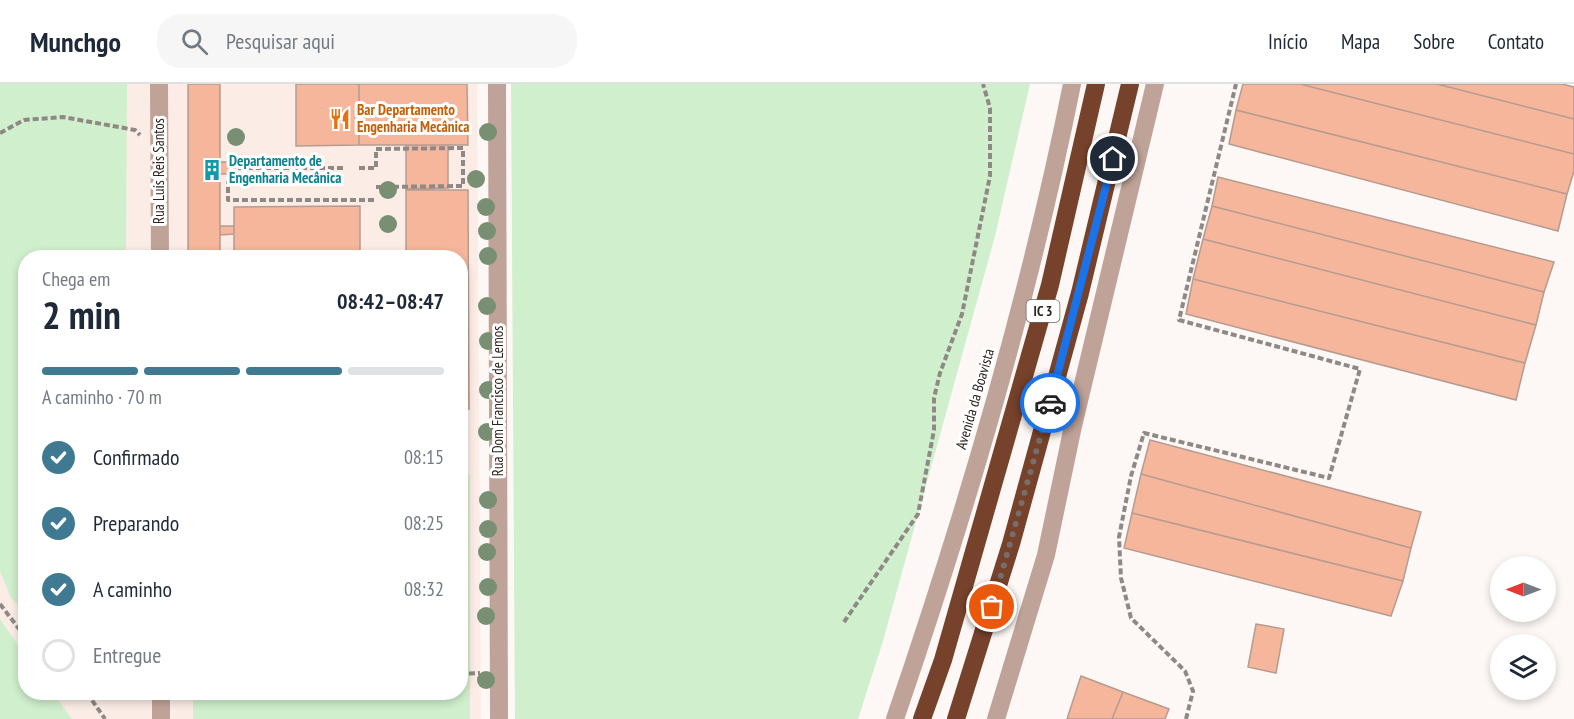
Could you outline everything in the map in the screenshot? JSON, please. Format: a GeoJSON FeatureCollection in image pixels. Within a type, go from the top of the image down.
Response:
{"type":"FeatureCollection","features":[{"type":"Feature","properties":{"kind":"highway","name":"IC 3"},"geometry":{"type":"LineString","coordinates":[[922,719],[943,660],[1050,285],[1096,84]]}},
{"type":"Feature","properties":{"kind":"highway","name":"IC 3"},"geometry":{"type":"LineString","coordinates":[[956,719],[1011,544],[1080,293],[1130,84]]}},
{"type":"Feature","properties":{"kind":"street","name":"Rua Luís Reis Santos"},"geometry":{"type":"LineString","coordinates":[[159,84],[160,250]]}},
{"type":"Feature","properties":{"kind":"street","name":"Rua Dom Francisco de Lemos"},"geometry":{"type":"LineString","coordinates":[[497,84],[499,719]]}},
{"type":"Feature","properties":{"kind":"street","name":"Avenida da Boavista"},"geometry":{"type":"LineString","coordinates":[[896,719],[993,403],[1026,279],[1072,84]]}},
{"type":"Feature","properties":{"kind":"street"},"geometry":{"type":"LineString","coordinates":[[996,719],[1046,555],[1073,426],[1155,84]]}},
{"type":"Feature","properties":{"kind":"street"},"geometry":{"type":"LineString","coordinates":[[161,700],[161,719]]}},
{"type":"Feature","properties":{"kind":"path"},"geometry":{"type":"LineString","coordinates":[[844,622],[918,514],[934,430],[934,398],[940,373],[962,314],[990,176],[990,108],[982,84]]}},
{"type":"Feature","properties":{"kind":"path"},"geometry":{"type":"LineString","coordinates":[[1186,719],[1193,691],[1185,671],[1131,618],[1121,578],[1119,537],[1131,476],[1144,433],[1329,478],[1360,369],[1179,320],[1236,84]]}},
{"type":"Feature","properties":{"kind":"path"},"geometry":{"type":"LineString","coordinates":[[0,133],[24,120],[63,117],[135,130],[159,151]]}},
{"type":"Feature","properties":{"kind":"path"},"geometry":{"type":"LineString","coordinates":[[359,168],[376,168],[376,149],[463,148],[465,168],[463,186],[376,187]]}},
{"type":"Feature","properties":{"kind":"path"},"geometry":{"type":"LineString","coordinates":[[343,168],[240,168],[241,182],[228,182],[228,200],[376,200]]}},
{"type":"Feature","properties":{"kind":"path"},"geometry":{"type":"LineString","coordinates":[[0,604],[18,628]]}},
{"type":"Feature","properties":{"kind":"path"},"geometry":{"type":"LineString","coordinates":[[92,700],[105,719]]}},
{"type":"Feature","properties":{"kind":"shaded area"},"geometry":{"type":"Polygon","coordinates":[[[0,84],[477,84],[481,719],[0,719],[0,84]]]}},
{"type":"Feature","properties":{"kind":"green space"},"geometry":{"type":"Polygon","coordinates":[[[0,84],[127,84],[126,250],[18,250],[18,606],[10,596],[0,571],[0,84]]]}},
{"type":"Feature","properties":{"kind":"green space"},"geometry":{"type":"Polygon","coordinates":[[[511,84],[1030,84],[995,236],[883,641],[858,719],[515,719],[511,84]]]}},
{"type":"Feature","properties":{"kind":"green space"},"geometry":{"type":"Polygon","coordinates":[[[468,475],[470,475],[470,719],[193,719],[193,700],[468,700],[468,475]]]}},
{"type":"Feature","properties":{"kind":"green space"},"geometry":{"type":"Polygon","coordinates":[[[0,619],[18,645],[18,700],[58,700],[72,719],[0,719],[0,619]]]}},
{"type":"Feature","properties":{"kind":"building","name":"Departamento de Engenharia Mecânica"},"geometry":{"type":"Polygon","coordinates":[[[188,84],[220,84],[220,162],[235,162],[235,174],[220,174],[220,250],[188,250],[188,84]]]}},
{"type":"Feature","properties":{"kind":"building","name":"Departamento de Engenharia Mecânica"},"geometry":{"type":"Polygon","coordinates":[[[296,84],[359,84],[359,145],[296,146],[296,84]]]}},
{"type":"Feature","properties":{"kind":"building"},"geometry":{"type":"Polygon","coordinates":[[[359,84],[467,84],[468,145],[359,145],[359,84]]]}},
{"type":"Feature","properties":{"kind":"building"},"geometry":{"type":"Polygon","coordinates":[[[1243,84],[1300,84],[1574,154],[1574,171],[1567,194],[1236,110],[1243,84]]]}},
{"type":"Feature","properties":{"kind":"building"},"geometry":{"type":"Polygon","coordinates":[[[1300,84],[1437,84],[1574,119],[1574,154],[1300,84]]]}},
{"type":"Feature","properties":{"kind":"building"},"geometry":{"type":"Polygon","coordinates":[[[1437,84],[1562,84],[1574,87],[1574,119],[1437,84]]]}},
{"type":"Feature","properties":{"kind":"building"},"geometry":{"type":"Polygon","coordinates":[[[1236,110],[1567,194],[1558,231],[1229,144],[1236,110]]]}},
{"type":"Feature","properties":{"kind":"building"},"geometry":{"type":"Polygon","coordinates":[[[406,145],[448,145],[448,188],[406,189],[406,145]]]}},
{"type":"Feature","properties":{"kind":"building"},"geometry":{"type":"Polygon","coordinates":[[[1218,177],[1554,262],[1544,292],[1212,206],[1218,177]]]}},
{"type":"Feature","properties":{"kind":"building"},"geometry":{"type":"Polygon","coordinates":[[[406,190],[468,190],[469,409],[468,250],[406,250],[406,190]]]}},
{"type":"Feature","properties":{"kind":"building"},"geometry":{"type":"Polygon","coordinates":[[[360,206],[360,250],[234,250],[234,207],[360,206]]]}},
{"type":"Feature","properties":{"kind":"building"},"geometry":{"type":"Polygon","coordinates":[[[1212,206],[1544,292],[1536,325],[1203,239],[1212,206]]]}},
{"type":"Feature","properties":{"kind":"building"},"geometry":{"type":"Polygon","coordinates":[[[220,226],[234,226],[234,234],[220,235],[220,226]]]}},
{"type":"Feature","properties":{"kind":"building"},"geometry":{"type":"Polygon","coordinates":[[[1203,239],[1536,325],[1525,363],[1193,279],[1203,239]]]}},
{"type":"Feature","properties":{"kind":"building"},"geometry":{"type":"Polygon","coordinates":[[[1193,279],[1525,363],[1516,400],[1186,314],[1193,279]]]}},
{"type":"Feature","properties":{"kind":"building"},"geometry":{"type":"Polygon","coordinates":[[[1150,440],[1421,512],[1411,548],[1141,474],[1150,440]]]}},
{"type":"Feature","properties":{"kind":"building"},"geometry":{"type":"Polygon","coordinates":[[[1141,474],[1411,548],[1403,581],[1132,513],[1141,474]]]}},
{"type":"Feature","properties":{"kind":"building"},"geometry":{"type":"Polygon","coordinates":[[[1132,513],[1403,581],[1391,616],[1124,548],[1132,513]]]}},
{"type":"Feature","properties":{"kind":"building"},"geometry":{"type":"Polygon","coordinates":[[[1256,624],[1284,629],[1276,673],[1248,667],[1256,624]]]}},
{"type":"Feature","properties":{"kind":"building"},"geometry":{"type":"Polygon","coordinates":[[[1081,676],[1123,692],[1112,719],[1067,719],[1081,676]]]}},
{"type":"Feature","properties":{"kind":"building"},"geometry":{"type":"Polygon","coordinates":[[[1123,692],[1169,709],[1165,719],[1112,719],[1123,692]]]}},
{"type":"Feature","properties":{"kind":"way so far"},"geometry":{"type":"LineString","coordinates":[[992,607],[1050,403]]}},
{"type":"Feature","properties":{"kind":"place","name":"Bar Departamento Engenharia Mecânica"},"geometry":{"type":"Point","coordinates":[340,119]}},
{"type":"Feature","properties":{"kind":"place","name":"Departamento de Engenharia Mecânica"},"geometry":{"type":"Point","coordinates":[212,170]}},
{"type":"Feature","properties":{"kind":"route"},"geometry":{"type":"LineString","coordinates":[[1050,403],[1113,159]]}}]}
